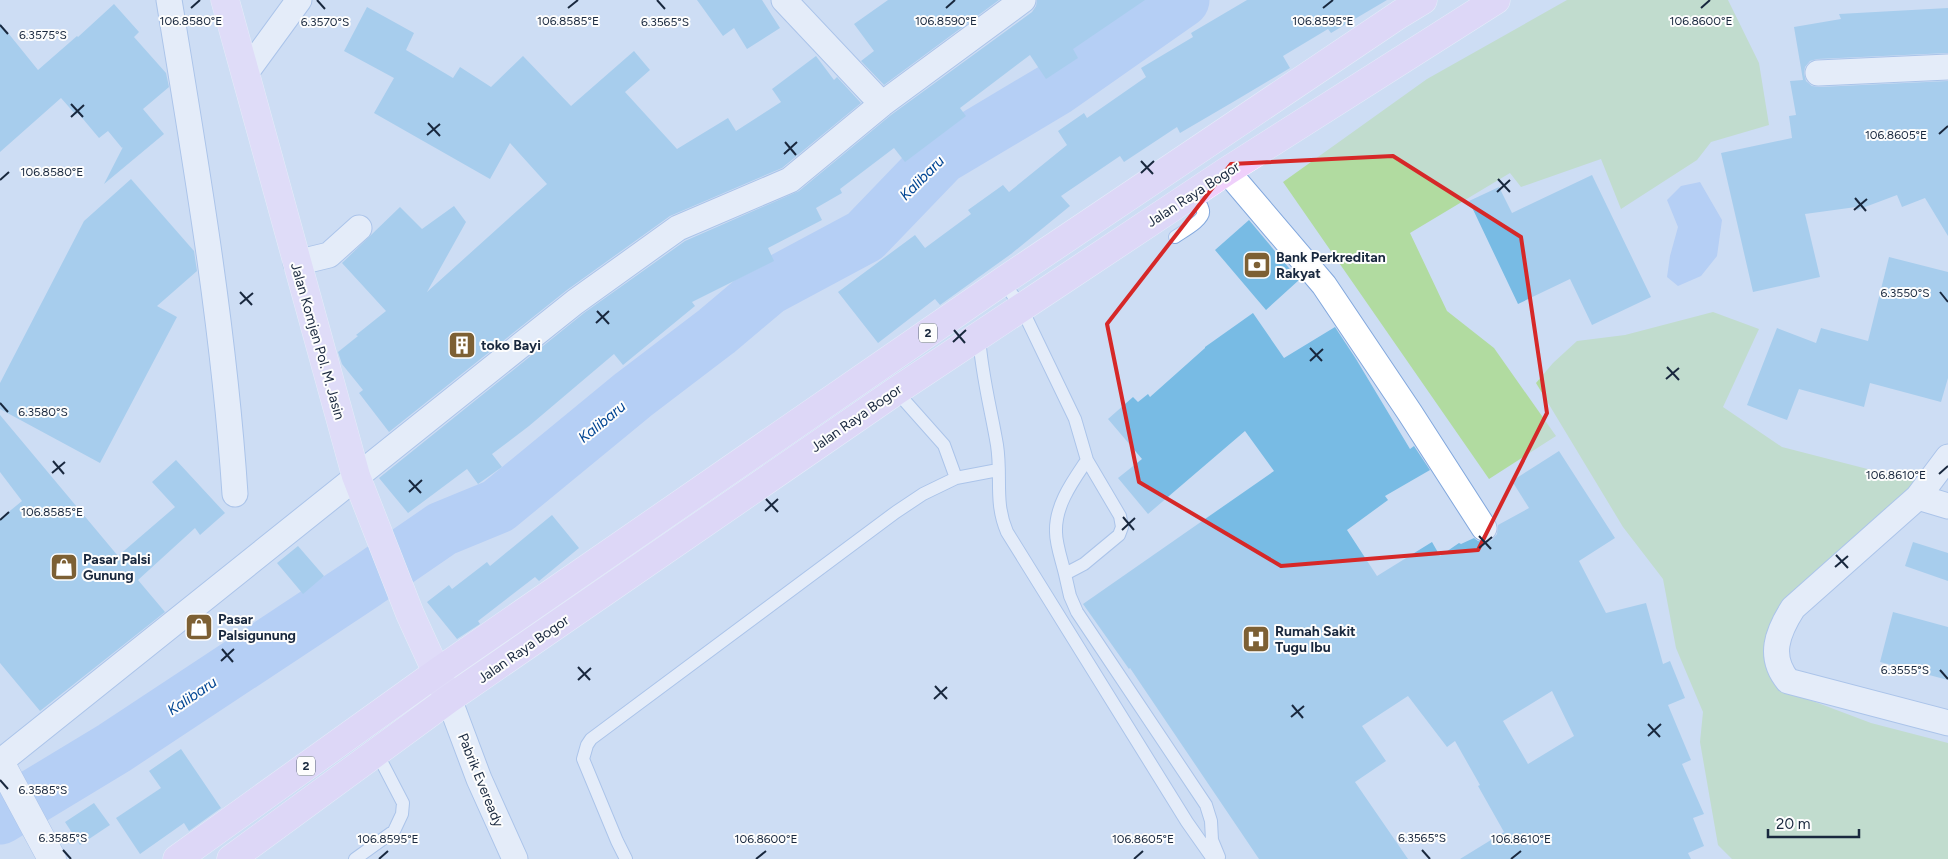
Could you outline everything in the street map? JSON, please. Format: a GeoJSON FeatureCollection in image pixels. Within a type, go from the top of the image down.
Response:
{"type":"FeatureCollection","features":[{"type":"Feature","properties":{"kind":"highway","name":"Jalan Raya Bogor"},"geometry":{"type":"LineString","coordinates":[[177,859],[436,673],[1395,7],[1423,0]]}},
{"type":"Feature","properties":{"kind":"highway","name":"Jalan Raya Bogor"},"geometry":{"type":"LineString","coordinates":[[231,859],[449,700],[896,391],[1227,171],[1496,0]]}},
{"type":"Feature","properties":{"kind":"main road","name":"Jalan Komjen Pol. M. Jasin"},"geometry":{"type":"LineString","coordinates":[[225,0],[356,476],[410,614],[449,700]]}},
{"type":"Feature","properties":{"kind":"street"},"geometry":{"type":"LineString","coordinates":[[168,0],[205,215],[230,416],[235,494]]}},
{"type":"Feature","properties":{"kind":"street"},"geometry":{"type":"LineString","coordinates":[[244,74],[299,0]]}},
{"type":"Feature","properties":{"kind":"street"},"geometry":{"type":"LineString","coordinates":[[784,0],[882,104]]}},
{"type":"Feature","properties":{"kind":"street"},"geometry":{"type":"LineString","coordinates":[[52,859],[0,762],[356,476],[624,265],[678,228],[695,219],[790,180],[882,104],[1023,0]]}},
{"type":"Feature","properties":{"kind":"street"},"geometry":{"type":"LineString","coordinates":[[1818,72],[1948,67]]}},
{"type":"Feature","properties":{"kind":"street"},"geometry":{"type":"LineString","coordinates":[[1227,171],[1324,285],[1484,528]]}},
{"type":"Feature","properties":{"kind":"street"},"geometry":{"type":"LineString","coordinates":[[296,263],[329,255],[359,228]]}},
{"type":"Feature","properties":{"kind":"street"},"geometry":{"type":"LineString","coordinates":[[1948,457],[1918,497],[1793,608],[1780,632],[1776,647],[1776,663],[1780,672],[1788,681],[1948,723]]}},
{"type":"Feature","properties":{"kind":"street"},"geometry":{"type":"LineString","coordinates":[[1918,497],[1948,506]]}},
{"type":"Feature","properties":{"kind":"street","name":"Pabrik Eveready"},"geometry":{"type":"LineString","coordinates":[[449,700],[479,779],[515,859]]}},
{"type":"Feature","properties":{"kind":"lane"},"geometry":{"type":"LineString","coordinates":[[1175,237],[1202,218],[1203,208],[1193,194]]}},
{"type":"Feature","properties":{"kind":"lane"},"geometry":{"type":"LineString","coordinates":[[1003,281],[1021,308],[1075,419],[1087,460],[1120,516],[1122,527],[1119,535],[1084,564],[1065,574]]}},
{"type":"Feature","properties":{"kind":"lane"},"geometry":{"type":"LineString","coordinates":[[979,335],[980,358],[997,448],[1000,517],[1007,532],[1187,822],[1214,859]]}},
{"type":"Feature","properties":{"kind":"lane"},"geometry":{"type":"LineString","coordinates":[[896,391],[944,445],[956,478]]}},
{"type":"Feature","properties":{"kind":"lane"},"geometry":{"type":"LineString","coordinates":[[1087,460],[1074,480],[1057,516],[1056,533],[1070,596],[1077,612],[1206,805],[1211,821],[1212,840],[1221,859]]}},
{"type":"Feature","properties":{"kind":"lane"},"geometry":{"type":"LineString","coordinates":[[626,859],[586,768],[583,759],[586,745],[896,512],[923,494],[956,478],[998,470]]}},
{"type":"Feature","properties":{"kind":"lane"},"geometry":{"type":"LineString","coordinates":[[354,859],[394,831],[402,814],[403,803],[376,753]]}},
{"type":"Feature","properties":{"kind":"highlighted area"},"geometry":{"type":"Polygon","coordinates":[[[1393,156],[1521,237],[1547,413],[1478,550],[1281,566],[1139,482],[1107,324],[1231,164],[1393,156]]]}},
{"type":"Feature","properties":{"kind":"green space"},"geometry":{"type":"Polygon","coordinates":[[[1567,0],[1728,0],[1759,63],[1769,125],[1711,142],[1697,160],[1621,209],[1601,159],[1521,187],[1510,173],[1410,233],[1447,311],[1494,348],[1556,436],[1489,479],[1283,182],[1427,79],[1567,0]]]}},
{"type":"Feature","properties":{"kind":"green space"},"geometry":{"type":"Polygon","coordinates":[[[1713,312],[1759,329],[1723,407],[1782,447],[1918,482],[1780,605],[1774,649],[1802,697],[1871,723],[1948,743],[1948,859],[1732,859],[1718,845],[1700,742],[1703,712],[1676,648],[1663,579],[1623,527],[1536,383],[1553,363],[1577,341],[1625,335],[1713,312]]]}},
{"type":"Feature","properties":{"kind":"water"},"geometry":{"type":"Polygon","coordinates":[[[1700,182],[1722,220],[1717,256],[1701,276],[1678,286],[1667,277],[1670,256],[1678,227],[1667,200],[1681,186],[1700,182]]]}},
{"type":"Feature","properties":{"kind":"building"},"geometry":{"type":"Polygon","coordinates":[[[697,0],[762,0],[780,28],[747,49],[734,28],[723,36],[697,0]]]}},
{"type":"Feature","properties":{"kind":"building"},"geometry":{"type":"Polygon","coordinates":[[[888,0],[999,0],[884,85],[861,61],[874,51],[854,24],[888,0]]]}},
{"type":"Feature","properties":{"kind":"building"},"geometry":{"type":"Polygon","coordinates":[[[1037,0],[1145,0],[1073,49],[1078,58],[1046,79],[1030,55],[960,108],[966,116],[905,162],[894,148],[840,189],[842,193],[816,208],[822,220],[768,248],[774,261],[692,302],[695,306],[623,365],[614,354],[529,426],[492,454],[502,467],[478,484],[467,469],[408,513],[379,478],[584,313],[685,241],[799,191],[891,115],[1032,12],[1037,0]]]}},
{"type":"Feature","properties":{"kind":"building"},"geometry":{"type":"Polygon","coordinates":[[[1247,0],[1387,0],[1331,33],[1328,29],[1283,56],[1290,68],[1180,133],[1177,127],[1124,162],[1120,156],[1061,196],[1070,206],[1011,254],[940,305],[935,299],[878,343],[838,292],[915,235],[925,248],[971,214],[968,210],[1003,185],[1009,192],[1067,145],[1058,131],[1084,113],[1087,118],[1146,77],[1141,68],[1193,37],[1191,33],[1247,0]]]}},
{"type":"Feature","properties":{"kind":"building"},"geometry":{"type":"Polygon","coordinates":[[[114,4],[139,32],[134,37],[166,73],[169,87],[143,109],[164,134],[104,184],[123,147],[108,131],[99,138],[78,113],[76,115],[61,98],[0,152],[0,23],[38,70],[114,4]]]}},
{"type":"Feature","properties":{"kind":"building"},"geometry":{"type":"Polygon","coordinates":[[[367,7],[414,33],[406,50],[453,78],[460,67],[491,87],[523,56],[571,106],[634,51],[650,70],[625,92],[677,149],[728,118],[736,131],[781,102],[772,89],[816,56],[834,80],[837,77],[861,103],[782,168],[670,216],[567,290],[389,432],[359,393],[363,390],[342,364],[338,352],[386,311],[342,263],[400,207],[422,229],[454,206],[466,222],[427,292],[547,184],[510,143],[490,179],[374,113],[394,78],[344,51],[367,7]]]}},
{"type":"Feature","properties":{"kind":"building"},"geometry":{"type":"Polygon","coordinates":[[[1948,8],[1948,53],[1817,59],[1810,61],[1805,67],[1804,73],[1806,81],[1812,86],[1819,87],[1948,81],[1948,236],[1925,198],[1902,207],[1897,195],[1857,210],[1856,207],[1805,214],[1820,277],[1753,292],[1721,153],[1792,138],[1789,116],[1796,115],[1790,81],[1803,80],[1794,27],[1841,19],[1839,14],[1948,8]]]}},
{"type":"Feature","properties":{"kind":"building"},"geometry":{"type":"Polygon","coordinates":[[[1592,175],[1651,297],[1592,325],[1570,279],[1518,304],[1469,201],[1499,187],[1512,213],[1592,175]]]}},
{"type":"Feature","properties":{"kind":"building"},"geometry":{"type":"Polygon","coordinates":[[[131,179],[194,251],[197,271],[157,306],[177,317],[100,463],[0,409],[0,383],[84,221],[131,179]]]}},
{"type":"Feature","properties":{"kind":"building","name":"Bank Perkreditan Rakyat"},"geometry":{"type":"Polygon","coordinates":[[[1249,220],[1299,280],[1266,310],[1215,250],[1249,220]]]}},
{"type":"Feature","properties":{"kind":"building"},"geometry":{"type":"Polygon","coordinates":[[[1889,257],[1948,272],[1948,378],[1941,402],[1870,383],[1864,407],[1799,389],[1787,420],[1747,405],[1777,328],[1816,343],[1821,328],[1868,341],[1889,257]]]}},
{"type":"Feature","properties":{"kind":"building"},"geometry":{"type":"Polygon","coordinates":[[[1253,313],[1284,358],[1335,327],[1410,449],[1414,446],[1430,470],[1385,496],[1388,500],[1347,530],[1377,576],[1432,542],[1440,556],[1459,543],[1461,544],[1474,538],[1484,542],[1492,540],[1497,534],[1498,525],[1529,508],[1512,481],[1559,451],[1615,538],[1579,561],[1606,613],[1646,603],[1663,664],[1670,661],[1685,698],[1668,705],[1691,760],[1682,764],[1704,814],[1693,818],[1704,846],[1688,853],[1691,859],[1460,859],[1504,832],[1455,741],[1447,747],[1408,696],[1362,726],[1386,761],[1355,782],[1408,859],[1259,859],[1130,668],[1083,604],[1274,471],[1245,431],[1148,514],[1118,478],[1142,459],[1108,419],[1133,397],[1138,402],[1148,394],[1150,397],[1205,347],[1253,313]],[[1552,691],[1503,721],[1528,764],[1574,736],[1552,691]]]}},
{"type":"Feature","properties":{"kind":"building","name":"Pasar Palsi Gunung"},"geometry":{"type":"Polygon","coordinates":[[[0,415],[118,556],[175,507],[152,482],[176,460],[225,513],[200,535],[195,528],[138,580],[165,612],[40,711],[0,663],[0,519],[22,501],[0,472],[0,415]]]}},
{"type":"Feature","properties":{"kind":"building"},"geometry":{"type":"Polygon","coordinates":[[[552,515],[579,548],[539,581],[535,577],[478,621],[480,624],[457,639],[427,602],[449,585],[452,589],[487,562],[490,566],[552,515]]]}},
{"type":"Feature","properties":{"kind":"building"},"geometry":{"type":"Polygon","coordinates":[[[1913,542],[1948,553],[1948,581],[1905,566],[1913,542]]]}},
{"type":"Feature","properties":{"kind":"building"},"geometry":{"type":"Polygon","coordinates":[[[298,546],[324,576],[303,594],[277,563],[298,546]]]}},
{"type":"Feature","properties":{"kind":"building"},"geometry":{"type":"Polygon","coordinates":[[[1893,612],[1948,627],[1948,680],[1880,662],[1893,612]]]}},
{"type":"Feature","properties":{"kind":"building"},"geometry":{"type":"Polygon","coordinates":[[[181,749],[221,808],[189,831],[184,823],[140,854],[116,818],[161,788],[149,771],[181,749]]]}},
{"type":"Feature","properties":{"kind":"building"},"geometry":{"type":"Polygon","coordinates":[[[94,803],[110,825],[80,845],[65,822],[94,803]]]}},
{"type":"Feature","properties":{"kind":"waterway","name":"Kalibaru"},"geometry":{"type":"LineString","coordinates":[[0,817],[114,748],[442,529],[498,506],[633,395],[717,331],[768,288],[865,236],[941,157],[1055,89],[1182,0]]}},
{"type":"Feature","properties":{"kind":"place","name":"Bank Perkreditan Rakyat"},"geometry":{"type":"Point","coordinates":[1257,265]}},
{"type":"Feature","properties":{"kind":"place","name":"toko Bayi"},"geometry":{"type":"Point","coordinates":[462,345]}},
{"type":"Feature","properties":{"kind":"place","name":"Pasar Palsi Gunung"},"geometry":{"type":"Point","coordinates":[64,567]}},
{"type":"Feature","properties":{"kind":"place","name":"Pasar Palsigunung"},"geometry":{"type":"Point","coordinates":[199,627]}},
{"type":"Feature","properties":{"kind":"place","name":"Rumah Sakit Tugu Ibu"},"geometry":{"type":"Point","coordinates":[1256,639]}}]}
